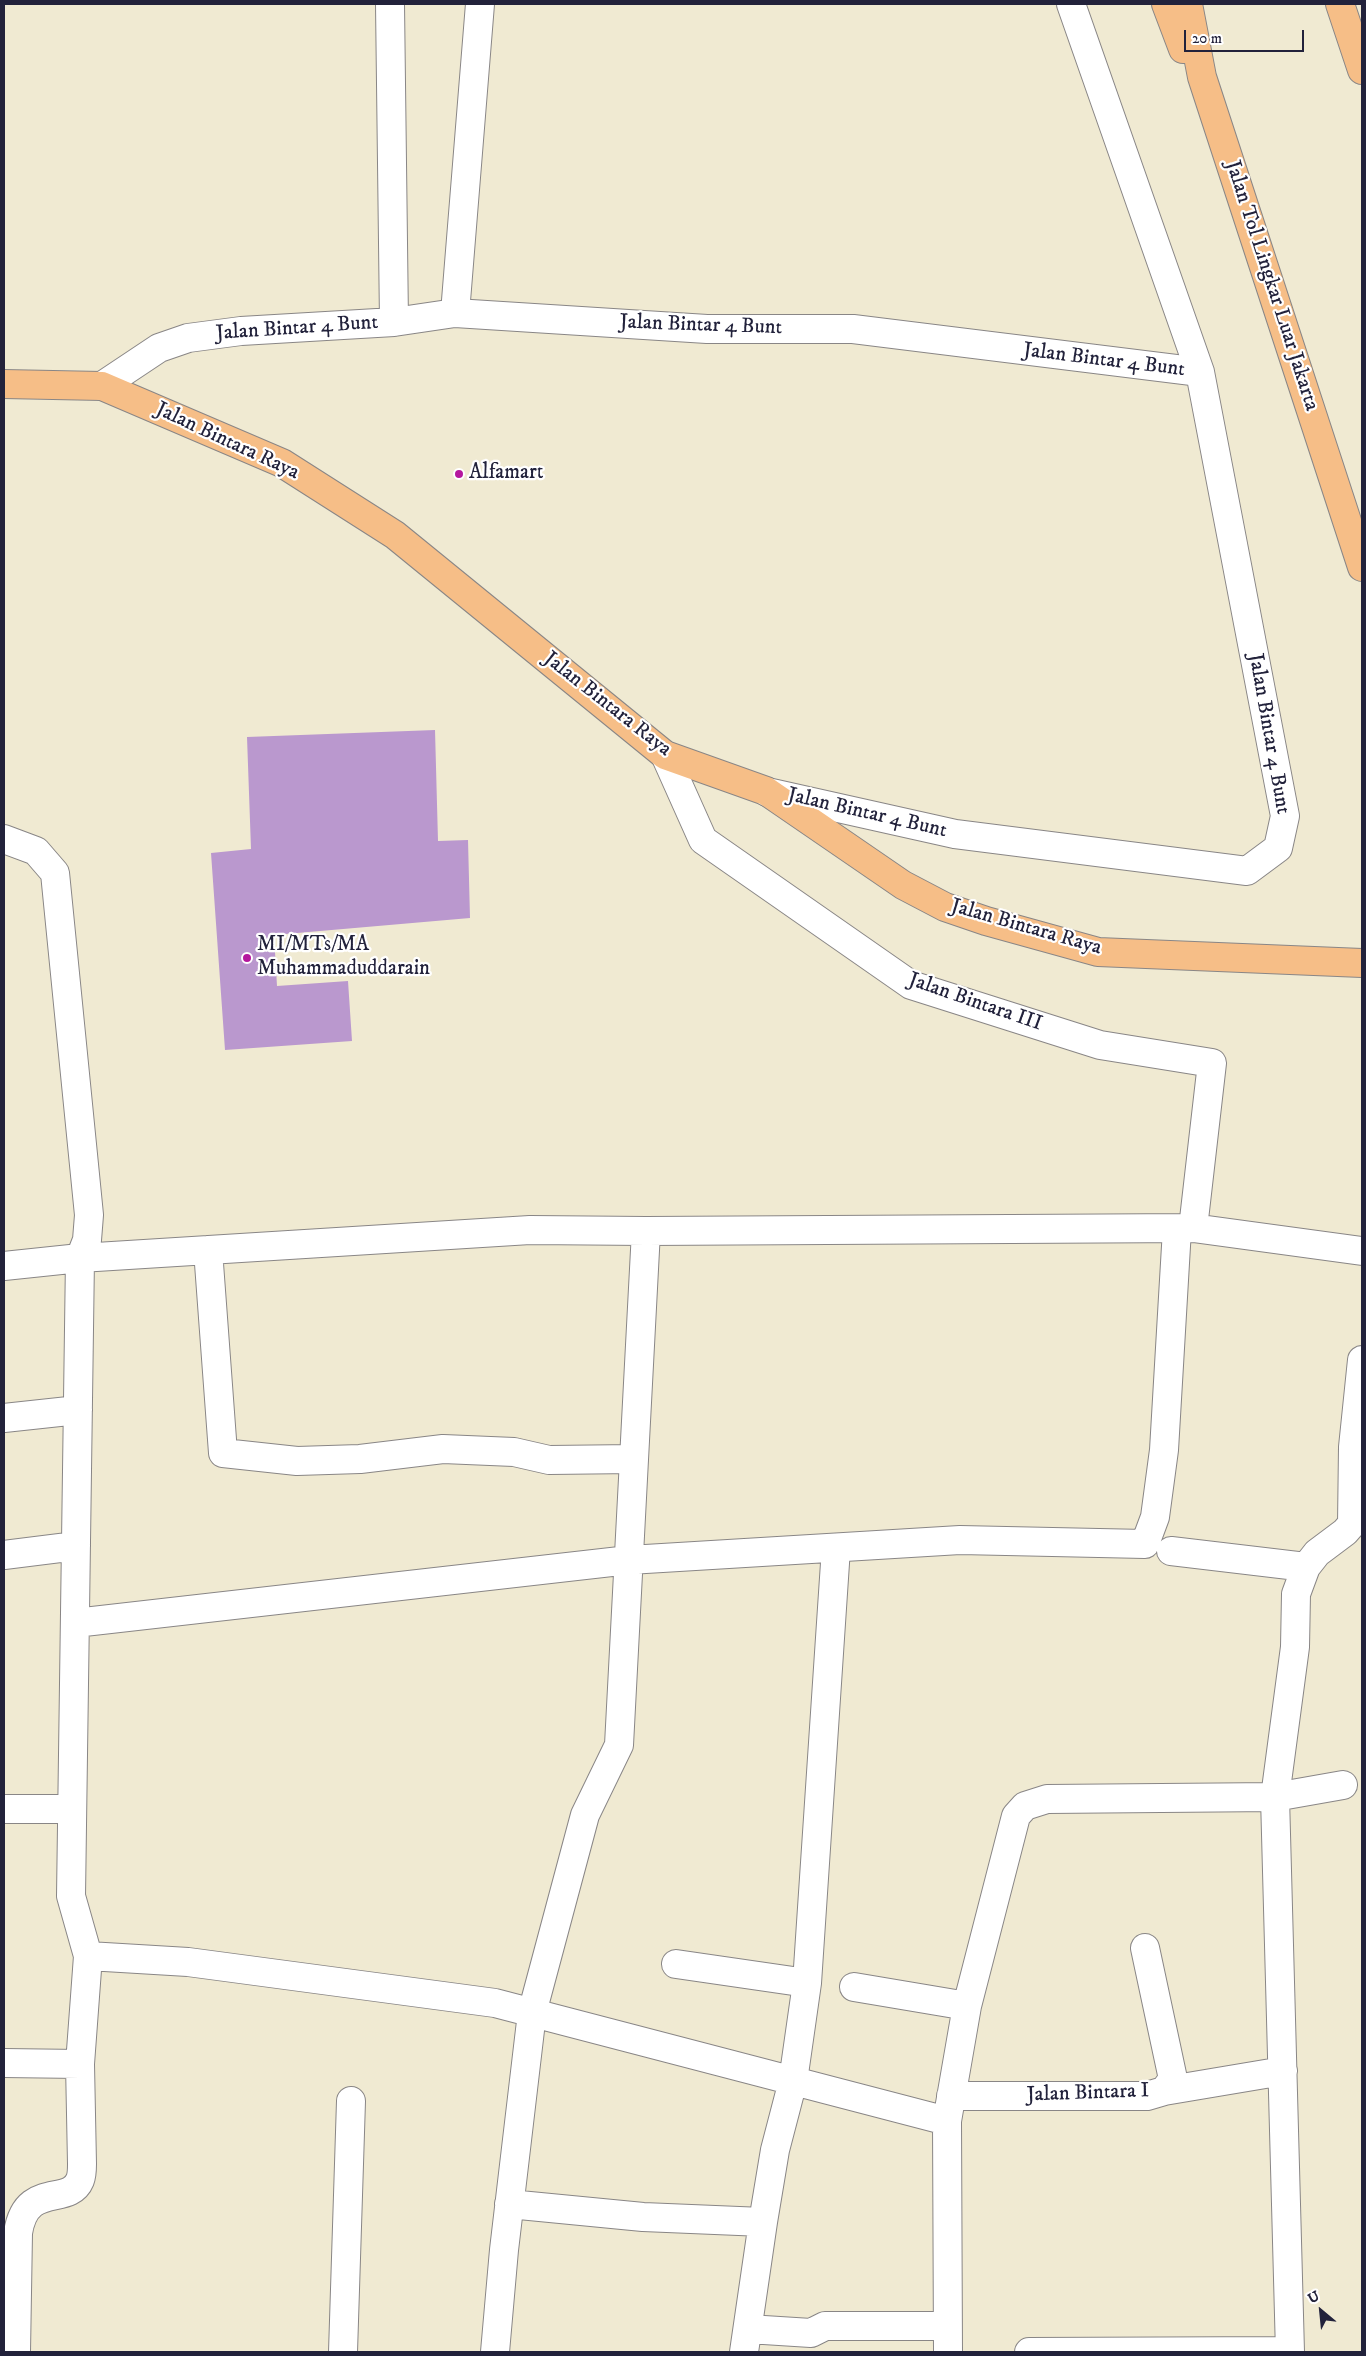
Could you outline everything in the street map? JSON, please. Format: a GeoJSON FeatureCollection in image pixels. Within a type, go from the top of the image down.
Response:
{"type":"FeatureCollection","features":[{"type":"Feature","properties":{"kind":"main road"},"geometry":{"type":"LineString","coordinates":[[1166,4],[1185,53],[1202,77]]}},
{"type":"Feature","properties":{"kind":"main road","name":"Jalan Tol Lingkar Luar Jakarta"},"geometry":{"type":"LineString","coordinates":[[1188,4],[1202,77],[1362,567]]}},
{"type":"Feature","properties":{"kind":"main road"},"geometry":{"type":"LineString","coordinates":[[1340,4],[1362,70]]}},
{"type":"Feature","properties":{"kind":"main road","name":"Jalan Bintara Raya"},"geometry":{"type":"LineString","coordinates":[[4,384],[102,386],[282,463],[396,535],[665,755],[766,792],[903,885],[945,907],[986,921],[1098,952],[1362,963]]}},
{"type":"Feature","properties":{"kind":"street"},"geometry":{"type":"LineString","coordinates":[[390,4],[394,322]]}},
{"type":"Feature","properties":{"kind":"street"},"geometry":{"type":"LineString","coordinates":[[455,313],[480,4]]}},
{"type":"Feature","properties":{"kind":"street"},"geometry":{"type":"LineString","coordinates":[[1071,4],[1200,372]]}},
{"type":"Feature","properties":{"kind":"street","name":"Jalan Bintar 4 Bunt"},"geometry":{"type":"LineString","coordinates":[[102,386],[160,348],[188,338],[241,331],[394,322],[455,313],[707,329],[853,329],[1200,372],[1285,816],[1278,848],[1247,871],[955,834],[766,792]]}},
{"type":"Feature","properties":{"kind":"street","name":"Jalan Bintara III"},"geometry":{"type":"LineString","coordinates":[[665,755],[703,840],[911,985],[1100,1045],[1212,1063],[1185,1229]]}},
{"type":"Feature","properties":{"kind":"street"},"geometry":{"type":"LineString","coordinates":[[4,839],[36,851],[55,873],[90,1215],[87,1240],[80,1258],[70,1896],[88,1956],[80,2064],[82,2164],[80,2180],[75,2187],[62,2194],[42,2198],[28,2205],[20,2216],[12,2342]]}},
{"type":"Feature","properties":{"kind":"street"},"geometry":{"type":"LineString","coordinates":[[75,1623],[630,1560],[960,1540],[1146,1544],[1155,1517],[1164,1450],[1185,1229]]}},
{"type":"Feature","properties":{"kind":"street"},"geometry":{"type":"LineString","coordinates":[[4,1266],[80,1258],[530,1230],[1185,1229],[1362,1251]]}},
{"type":"Feature","properties":{"kind":"street"},"geometry":{"type":"LineString","coordinates":[[495,2352],[509,2204],[532,2013],[585,1815],[619,1745],[646,1231]]}},
{"type":"Feature","properties":{"kind":"street"},"geometry":{"type":"LineString","coordinates":[[208,1250],[223,1453],[297,1462],[360,1459],[443,1450],[514,1452],[550,1460],[634,1460]]}},
{"type":"Feature","properties":{"kind":"street"},"geometry":{"type":"LineString","coordinates":[[1028,2352],[1290,2351],[1275,1797],[1295,1647],[1296,1594],[1306,1567],[1317,1553],[1345,1532],[1352,1524],[1353,1447],[1362,1360]]}},
{"type":"Feature","properties":{"kind":"street"},"geometry":{"type":"LineString","coordinates":[[4,1418],[78,1410]]}},
{"type":"Feature","properties":{"kind":"street"},"geometry":{"type":"LineString","coordinates":[[4,1555],[76,1546]]}},
{"type":"Feature","properties":{"kind":"street"},"geometry":{"type":"LineString","coordinates":[[836,1548],[807,1983],[793,2081],[776,2150],[763,2222],[746,2341],[810,2333],[824,2326],[947,2326]]}},
{"type":"Feature","properties":{"kind":"street"},"geometry":{"type":"LineString","coordinates":[[1171,1550],[1306,1567]]}},
{"type":"Feature","properties":{"kind":"street"},"geometry":{"type":"LineString","coordinates":[[948,2352],[949,2109],[967,2006],[1016,1816],[1025,1806],[1047,1799],[1275,1797],[1343,1785]]}},
{"type":"Feature","properties":{"kind":"street"},"geometry":{"type":"LineString","coordinates":[[4,1809],[72,1809]]}},
{"type":"Feature","properties":{"kind":"street"},"geometry":{"type":"LineString","coordinates":[[1145,1948],[1173,2079],[1164,2090]]}},
{"type":"Feature","properties":{"kind":"street","name":"Jalan Bintara I"},"geometry":{"type":"LineString","coordinates":[[88,1956],[198,1964],[496,2003],[793,2081],[949,2109],[1147,2096],[1164,2090],[1282,2071]]}},
{"type":"Feature","properties":{"kind":"street"},"geometry":{"type":"LineString","coordinates":[[676,1964],[807,1983]]}},
{"type":"Feature","properties":{"kind":"street"},"geometry":{"type":"LineString","coordinates":[[854,1988],[967,2006]]}},
{"type":"Feature","properties":{"kind":"street"},"geometry":{"type":"LineString","coordinates":[[4,2063],[80,2064]]}},
{"type":"Feature","properties":{"kind":"street"},"geometry":{"type":"LineString","coordinates":[[343,2352],[351,2101]]}},
{"type":"Feature","properties":{"kind":"street"},"geometry":{"type":"LineString","coordinates":[[509,2204],[643,2217],[763,2222]]}},
{"type":"Feature","properties":{"kind":"building"},"geometry":{"type":"Polygon","coordinates":[[[435,730],[438,841],[468,840],[470,918],[274,935],[277,986],[348,981],[352,1041],[225,1050],[211,853],[251,849],[247,737],[435,730]]]}},
{"type":"Feature","properties":{"kind":"place","name":"Alfamart"},"geometry":{"type":"Point","coordinates":[459,474]}},
{"type":"Feature","properties":{"kind":"place","name":"MI/MTs/MA Muhammaduddarain"},"geometry":{"type":"Point","coordinates":[247,958]}}]}
